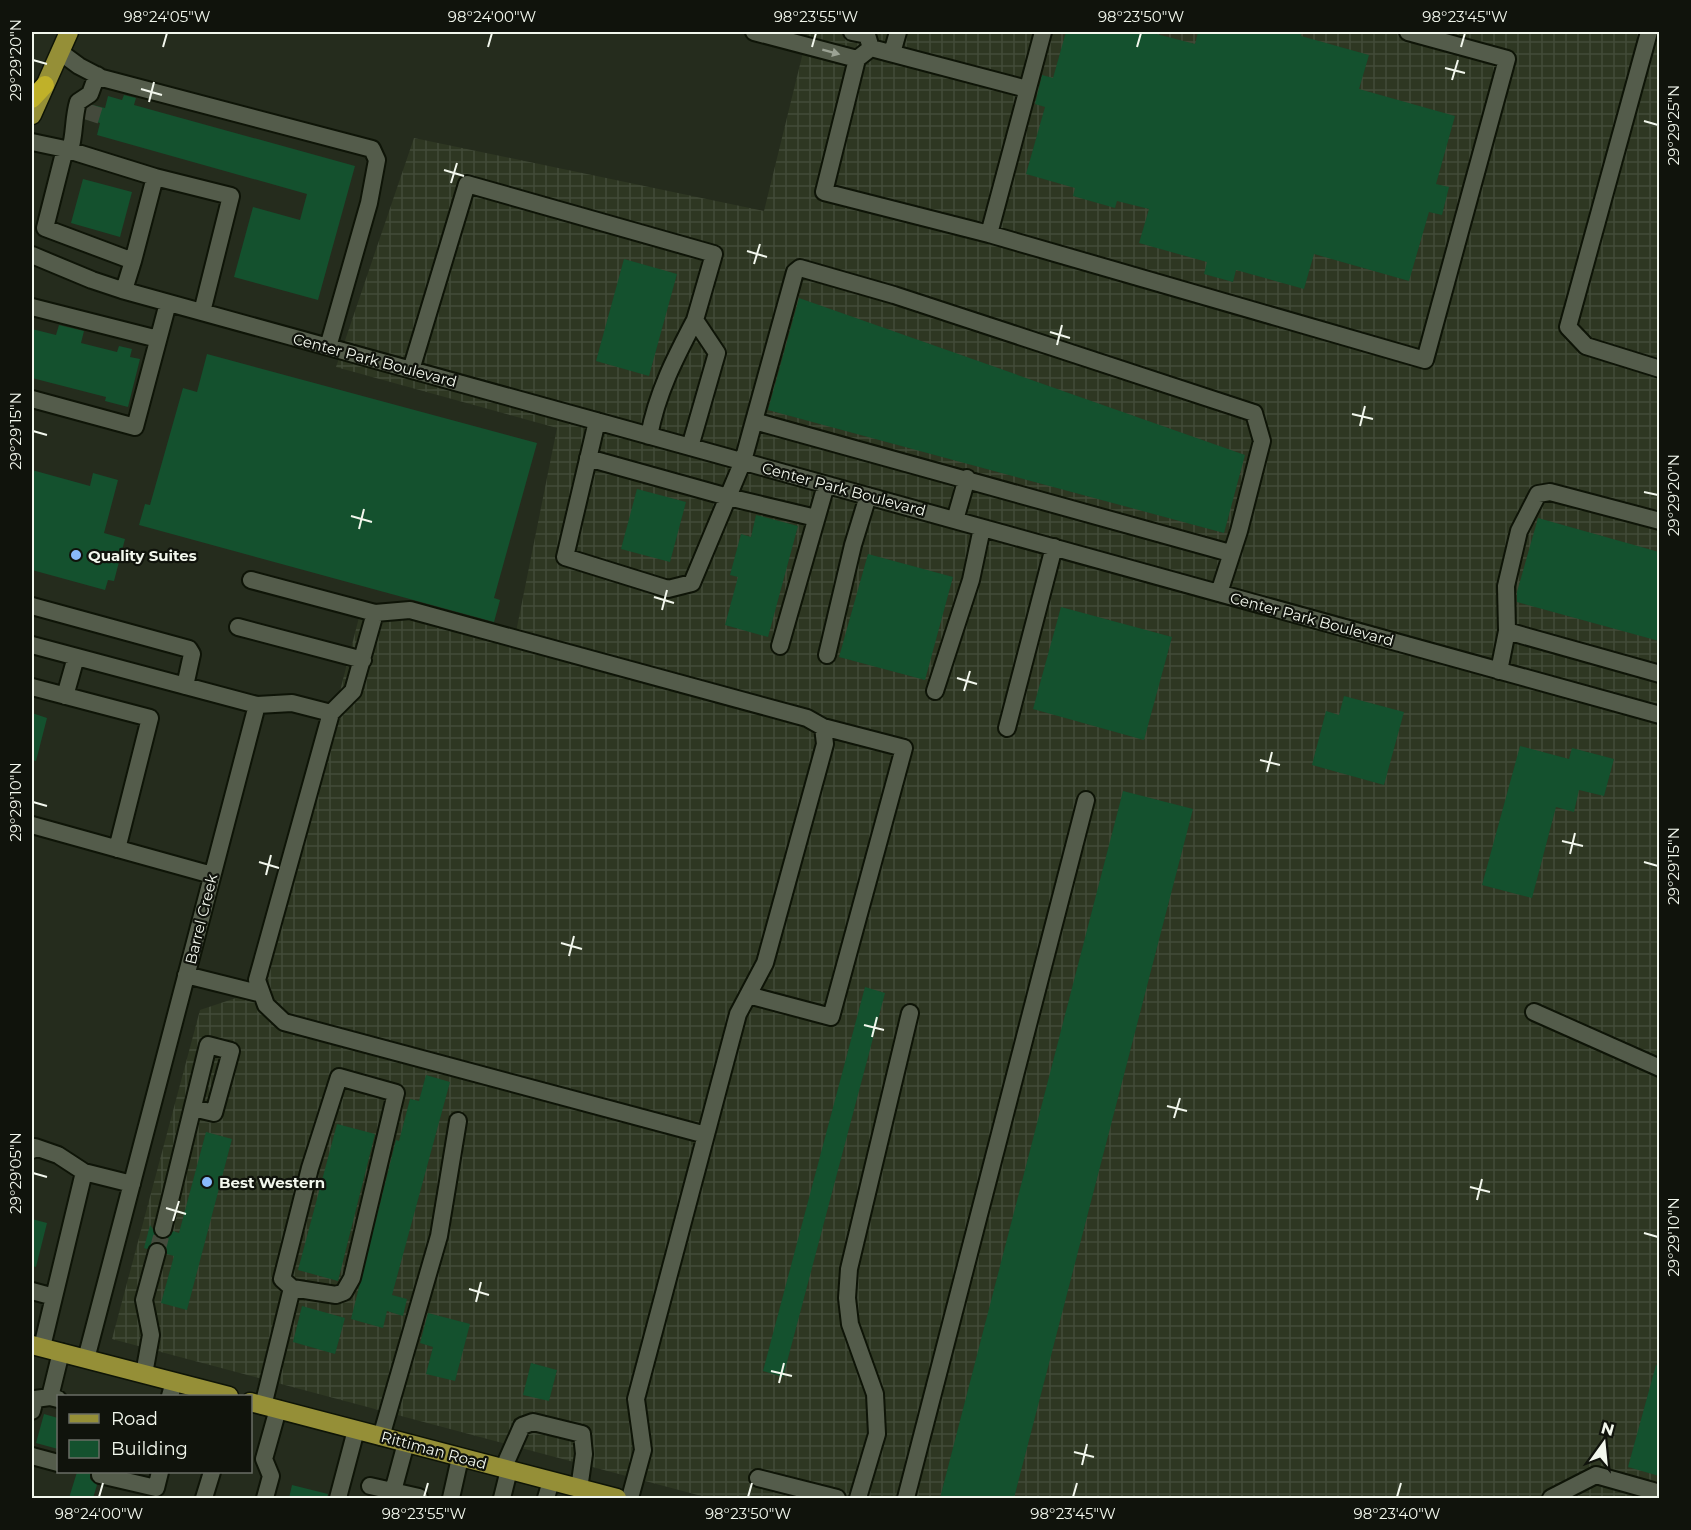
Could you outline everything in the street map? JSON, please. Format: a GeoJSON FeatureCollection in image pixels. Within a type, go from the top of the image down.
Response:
{"type":"FeatureCollection","features":[{"type":"Feature","properties":{"kind":"highway"},"geometry":{"type":"LineString","coordinates":[[32,99],[45,85]]}},
{"type":"Feature","properties":{"kind":"main road"},"geometry":{"type":"LineString","coordinates":[[32,115],[69,32]]}},
{"type":"Feature","properties":{"kind":"main road"},"geometry":{"type":"LineString","coordinates":[[37,1346],[144,1374],[172,1389],[221,1395]]}},
{"type":"Feature","properties":{"kind":"main road","name":"Rittiman Road"},"geometry":{"type":"LineString","coordinates":[[264,1406],[506,1469],[549,1490],[579,1489],[617,1498]]}},
{"type":"Feature","properties":{"kind":"street"},"geometry":{"type":"LineString","coordinates":[[754,32],[857,59]]}},
{"type":"Feature","properties":{"kind":"street"},"geometry":{"type":"LineString","coordinates":[[852,32],[867,35],[871,48]]}},
{"type":"Feature","properties":{"kind":"street"},"geometry":{"type":"LineString","coordinates":[[892,53],[898,32]]}},
{"type":"Feature","properties":{"kind":"street"},"geometry":{"type":"LineString","coordinates":[[989,234],[1043,32]]}},
{"type":"Feature","properties":{"kind":"street"},"geometry":{"type":"LineString","coordinates":[[871,48],[857,59],[824,192],[989,234],[1425,360],[1507,59],[1408,32]]}},
{"type":"Feature","properties":{"kind":"street"},"geometry":{"type":"LineString","coordinates":[[1649,32],[1568,327],[1586,346],[1659,369]]}},
{"type":"Feature","properties":{"kind":"street"},"geometry":{"type":"LineString","coordinates":[[871,48],[1027,89]]}},
{"type":"Feature","properties":{"kind":"street"},"geometry":{"type":"LineString","coordinates":[[60,52],[79,66],[97,75],[372,149],[377,160],[369,203],[328,347]]}},
{"type":"Feature","properties":{"kind":"street"},"geometry":{"type":"LineString","coordinates":[[97,75],[92,107],[76,131],[68,149],[45,228],[133,261]]}},
{"type":"Feature","properties":{"kind":"street"},"geometry":{"type":"LineString","coordinates":[[76,131],[74,118],[78,102],[92,107]]}},
{"type":"Feature","properties":{"kind":"street"},"geometry":{"type":"LineString","coordinates":[[32,142],[68,149],[155,177],[231,196],[202,312]]}},
{"type":"Feature","properties":{"kind":"street"},"geometry":{"type":"LineString","coordinates":[[124,290],[155,177]]}},
{"type":"Feature","properties":{"kind":"street"},"geometry":{"type":"LineString","coordinates":[[411,370],[467,184],[714,254],[695,320],[672,364],[655,404],[649,435]]}},
{"type":"Feature","properties":{"kind":"street","name":"Center Park Boulevard"},"geometry":{"type":"LineString","coordinates":[[32,255],[92,280],[168,303],[1659,715]]}},
{"type":"Feature","properties":{"kind":"street"},"geometry":{"type":"LineString","coordinates":[[597,421],[565,557],[668,589],[692,583],[742,461],[795,272],[800,268],[1254,412],[1262,441],[1239,531],[1230,553],[1219,593]]}},
{"type":"Feature","properties":{"kind":"street"},"geometry":{"type":"LineString","coordinates":[[32,399],[135,427],[168,303]]}},
{"type":"Feature","properties":{"kind":"street"},"geometry":{"type":"LineString","coordinates":[[32,307],[158,339]]}},
{"type":"Feature","properties":{"kind":"street"},"geometry":{"type":"LineString","coordinates":[[690,447],[717,353],[695,320]]}},
{"type":"Feature","properties":{"kind":"street"},"geometry":{"type":"LineString","coordinates":[[754,421],[967,478],[1230,553]]}},
{"type":"Feature","properties":{"kind":"street"},"geometry":{"type":"LineString","coordinates":[[588,458],[728,497],[816,518]]}},
{"type":"Feature","properties":{"kind":"street"},"geometry":{"type":"LineString","coordinates":[[955,520],[967,478]]}},
{"type":"Feature","properties":{"kind":"street"},"geometry":{"type":"LineString","coordinates":[[780,646],[826,485]]}},
{"type":"Feature","properties":{"kind":"street"},"geometry":{"type":"LineString","coordinates":[[1499,671],[1507,631],[1506,586],[1519,531],[1538,494],[1550,492],[1659,521]]}},
{"type":"Feature","properties":{"kind":"street"},"geometry":{"type":"LineString","coordinates":[[827,655],[853,545],[868,496]]}},
{"type":"Feature","properties":{"kind":"street"},"geometry":{"type":"LineString","coordinates":[[935,692],[971,580],[982,528]]}},
{"type":"Feature","properties":{"kind":"street"},"geometry":{"type":"LineString","coordinates":[[1007,728],[1054,547]]}},
{"type":"Feature","properties":{"kind":"street"},"geometry":{"type":"LineString","coordinates":[[251,580],[375,613],[410,610],[807,718],[823,727],[904,748],[831,1017],[748,994]]}},
{"type":"Feature","properties":{"kind":"street"},"geometry":{"type":"LineString","coordinates":[[32,610],[189,649],[192,654],[185,686]]}},
{"type":"Feature","properties":{"kind":"street"},"geometry":{"type":"LineString","coordinates":[[375,613],[353,691],[331,713],[257,980],[266,1005],[284,1022],[706,1135]]}},
{"type":"Feature","properties":{"kind":"street"},"geometry":{"type":"LineString","coordinates":[[237,627],[363,660]]}},
{"type":"Feature","properties":{"kind":"street"},"geometry":{"type":"LineString","coordinates":[[1507,631],[1659,674]]}},
{"type":"Feature","properties":{"kind":"street"},"geometry":{"type":"LineString","coordinates":[[32,645],[257,705],[292,703],[331,713]]}},
{"type":"Feature","properties":{"kind":"street"},"geometry":{"type":"LineString","coordinates":[[65,696],[76,657]]}},
{"type":"Feature","properties":{"kind":"street"},"geometry":{"type":"LineString","coordinates":[[32,687],[150,718],[117,849]]}},
{"type":"Feature","properties":{"kind":"street","name":"Barrel Creek"},"geometry":{"type":"LineString","coordinates":[[86,1359],[257,705]]}},
{"type":"Feature","properties":{"kind":"street"},"geometry":{"type":"LineString","coordinates":[[630,1498],[643,1450],[636,1399],[738,1014],[765,963],[825,744],[823,727]]}},
{"type":"Feature","properties":{"kind":"street"},"geometry":{"type":"LineString","coordinates":[[906,1498],[1086,800]]}},
{"type":"Feature","properties":{"kind":"street"},"geometry":{"type":"LineString","coordinates":[[32,825],[212,875]]}},
{"type":"Feature","properties":{"kind":"street"},"geometry":{"type":"LineString","coordinates":[[186,975],[262,994]]}},
{"type":"Feature","properties":{"kind":"street"},"geometry":{"type":"LineString","coordinates":[[1534,1012],[1659,1068]]}},
{"type":"Feature","properties":{"kind":"street"},"geometry":{"type":"LineString","coordinates":[[858,1498],[877,1434],[875,1394],[850,1324],[847,1298],[849,1269],[910,1013]]}},
{"type":"Feature","properties":{"kind":"street"},"geometry":{"type":"LineString","coordinates":[[339,1077],[396,1093],[352,1278],[344,1292],[336,1295],[292,1288],[282,1279],[310,1168],[339,1077]]}},
{"type":"Feature","properties":{"kind":"street"},"geometry":{"type":"LineString","coordinates":[[163,1228],[193,1108]]}},
{"type":"Feature","properties":{"kind":"street"},"geometry":{"type":"LineString","coordinates":[[381,1437],[439,1236],[458,1120]]}},
{"type":"Feature","properties":{"kind":"street"},"geometry":{"type":"LineString","coordinates":[[32,1150],[35,1147],[58,1155],[84,1172],[132,1184]]}},
{"type":"Feature","properties":{"kind":"street"},"geometry":{"type":"LineString","coordinates":[[37,1346],[54,1297],[84,1172]]}},
{"type":"Feature","properties":{"kind":"street"},"geometry":{"type":"LineString","coordinates":[[144,1374],[151,1335],[144,1300],[157,1252]]}},
{"type":"Feature","properties":{"kind":"street"},"geometry":{"type":"LineString","coordinates":[[265,1498],[271,1476],[257,1458],[264,1406],[292,1288]]}},
{"type":"Feature","properties":{"kind":"street"},"geometry":{"type":"LineString","coordinates":[[32,1291],[54,1297]]}},
{"type":"Feature","properties":{"kind":"street"},"geometry":{"type":"LineString","coordinates":[[32,1411],[35,1399],[54,1398],[61,1352]]}},
{"type":"Feature","properties":{"kind":"street"},"geometry":{"type":"LineString","coordinates":[[502,1498],[506,1469],[522,1426],[533,1422],[582,1434],[584,1454],[579,1489]]}},
{"type":"Feature","properties":{"kind":"street"},"geometry":{"type":"LineString","coordinates":[[338,1498],[356,1430]]}},
{"type":"Feature","properties":{"kind":"street"},"geometry":{"type":"LineString","coordinates":[[393,1491],[406,1443]]}},
{"type":"Feature","properties":{"kind":"street"},"geometry":{"type":"LineString","coordinates":[[32,1456],[57,1463]]}},
{"type":"Feature","properties":{"kind":"street"},"geometry":{"type":"LineString","coordinates":[[451,1498],[460,1458]]}},
{"type":"Feature","properties":{"kind":"street"},"geometry":{"type":"LineString","coordinates":[[100,1475],[156,1488],[160,1473]]}},
{"type":"Feature","properties":{"kind":"street"},"geometry":{"type":"LineString","coordinates":[[204,1498],[212,1473]]}},
{"type":"Feature","properties":{"kind":"street"},"geometry":{"type":"LineString","coordinates":[[1551,1498],[1596,1475],[1659,1492]]}},
{"type":"Feature","properties":{"kind":"street"},"geometry":{"type":"LineString","coordinates":[[758,1478],[837,1498]]}},
{"type":"Feature","properties":{"kind":"street"},"geometry":{"type":"LineString","coordinates":[[370,1486],[419,1497]]}},
{"type":"Feature","properties":{"kind":"shaded area"},"geometry":{"type":"Polygon","coordinates":[[[808,32],[1659,32],[1659,1498],[709,1498],[112,1339],[200,1010],[263,989],[363,602],[515,637],[557,428],[336,367],[414,138],[764,211],[808,32]]]}},
{"type":"Feature","properties":{"kind":"building"},"geometry":{"type":"Polygon","coordinates":[[[1066,32],[1149,32],[1195,44],[1198,32],[1302,32],[1301,36],[1369,55],[1359,89],[1455,116],[1436,184],[1449,187],[1442,215],[1429,212],[1409,281],[1314,254],[1304,289],[1236,270],[1233,282],[1204,274],[1207,262],[1139,243],[1149,209],[1117,201],[1115,208],[1073,196],[1075,188],[1026,174],[1045,107],[1035,104],[1042,75],[1053,78],[1066,32]]]}},
{"type":"Feature","properties":{"kind":"building"},"geometry":{"type":"Polygon","coordinates":[[[124,95],[136,98],[134,105],[355,166],[318,300],[234,277],[253,207],[300,220],[307,194],[97,135],[100,123],[85,119],[87,108],[93,105],[105,108],[108,96],[122,100],[124,95]]]}},
{"type":"Feature","properties":{"kind":"building"},"geometry":{"type":"Polygon","coordinates":[[[83,179],[132,192],[120,237],[71,223],[83,179]]]}},
{"type":"Feature","properties":{"kind":"building"},"geometry":{"type":"Polygon","coordinates":[[[624,259],[677,274],[649,376],[596,361],[624,259]]]}},
{"type":"Feature","properties":{"kind":"building"},"geometry":{"type":"Polygon","coordinates":[[[799,298],[1245,455],[1224,533],[768,410],[799,298]]]}},
{"type":"Feature","properties":{"kind":"building"},"geometry":{"type":"Polygon","coordinates":[[[59,325],[84,331],[81,343],[117,352],[119,346],[132,349],[130,357],[140,359],[128,407],[105,401],[106,397],[32,378],[32,329],[56,335],[59,325]]]}},
{"type":"Feature","properties":{"kind":"building"},"geometry":{"type":"Polygon","coordinates":[[[207,354],[537,443],[494,598],[500,600],[494,622],[139,525],[145,504],[150,505],[183,388],[197,392],[207,354]]]}},
{"type":"Feature","properties":{"kind":"building"},"geometry":{"type":"Polygon","coordinates":[[[32,470],[90,486],[93,473],[118,480],[104,533],[125,539],[114,581],[108,580],[105,590],[32,570],[32,470]]]}},
{"type":"Feature","properties":{"kind":"building"},"geometry":{"type":"Polygon","coordinates":[[[637,489],[686,502],[670,562],[621,549],[637,489]]]}},
{"type":"Feature","properties":{"kind":"building"},"geometry":{"type":"Polygon","coordinates":[[[756,515],[798,526],[768,637],[725,625],[738,577],[730,575],[741,534],[751,537],[756,515]]]}},
{"type":"Feature","properties":{"kind":"building"},"geometry":{"type":"Polygon","coordinates":[[[1538,518],[1659,552],[1659,641],[1517,602],[1517,592],[1538,518]]]}},
{"type":"Feature","properties":{"kind":"building"},"geometry":{"type":"Polygon","coordinates":[[[868,554],[953,577],[925,680],[839,657],[868,554]]]}},
{"type":"Feature","properties":{"kind":"building"},"geometry":{"type":"Polygon","coordinates":[[[1061,607],[1172,637],[1144,740],[1033,709],[1061,607]]]}},
{"type":"Feature","properties":{"kind":"building"},"geometry":{"type":"Polygon","coordinates":[[[1344,696],[1404,712],[1384,785],[1312,765],[1326,711],[1339,715],[1344,696]]]}},
{"type":"Feature","properties":{"kind":"building"},"geometry":{"type":"Polygon","coordinates":[[[32,713],[47,718],[36,761],[32,760],[32,713]]]}},
{"type":"Feature","properties":{"kind":"building"},"geometry":{"type":"Polygon","coordinates":[[[1520,746],[1569,759],[1572,748],[1614,759],[1604,796],[1579,790],[1574,812],[1556,807],[1532,898],[1482,885],[1520,746]]]}},
{"type":"Feature","properties":{"kind":"building"},"geometry":{"type":"Polygon","coordinates":[[[1123,791],[1193,809],[1014,1498],[940,1498],[1123,791]]]}},
{"type":"Feature","properties":{"kind":"building"},"geometry":{"type":"Polygon","coordinates":[[[865,987],[885,993],[783,1377],[763,1371],[865,987]]]}},
{"type":"Feature","properties":{"kind":"building"},"geometry":{"type":"Polygon","coordinates":[[[426,1075],[450,1082],[392,1295],[407,1299],[403,1316],[387,1311],[383,1328],[351,1319],[396,1140],[399,1141],[410,1099],[419,1101],[426,1075]]]}},
{"type":"Feature","properties":{"kind":"building"},"geometry":{"type":"Polygon","coordinates":[[[337,1124],[375,1134],[338,1281],[298,1270],[337,1124]]]}},
{"type":"Feature","properties":{"kind":"building","name":"Best Western"},"geometry":{"type":"Polygon","coordinates":[[[206,1132],[232,1139],[187,1310],[161,1303],[174,1256],[167,1254],[167,1249],[160,1242],[154,1242],[147,1249],[144,1248],[150,1225],[160,1239],[166,1239],[173,1231],[179,1233],[206,1132]]]}},
{"type":"Feature","properties":{"kind":"building"},"geometry":{"type":"Polygon","coordinates":[[[32,1219],[47,1223],[36,1267],[32,1266],[32,1219]]]}},
{"type":"Feature","properties":{"kind":"building"},"geometry":{"type":"Polygon","coordinates":[[[302,1306],[345,1318],[335,1354],[293,1342],[302,1306]]]}},
{"type":"Feature","properties":{"kind":"building"},"geometry":{"type":"Polygon","coordinates":[[[428,1313],[470,1324],[455,1381],[426,1374],[433,1347],[420,1343],[428,1313]]]}},
{"type":"Feature","properties":{"kind":"building"},"geometry":{"type":"Polygon","coordinates":[[[531,1363],[557,1370],[549,1401],[523,1395],[531,1363]]]}},
{"type":"Feature","properties":{"kind":"building"},"geometry":{"type":"Polygon","coordinates":[[[1656,1365],[1659,1366],[1659,1476],[1628,1467],[1656,1365]]]}},
{"type":"Feature","properties":{"kind":"building"},"geometry":{"type":"Polygon","coordinates":[[[44,1414],[57,1418],[57,1449],[36,1443],[44,1414]]]}},
{"type":"Feature","properties":{"kind":"building"},"geometry":{"type":"Polygon","coordinates":[[[77,1473],[90,1473],[90,1479],[97,1485],[93,1498],[69,1498],[77,1473]]]}},
{"type":"Feature","properties":{"kind":"building"},"geometry":{"type":"Polygon","coordinates":[[[292,1485],[328,1494],[327,1498],[289,1498],[292,1485]]]}},
{"type":"Feature","properties":{"kind":"tunnel"},"geometry":{"type":"LineString","coordinates":[[90,121],[95,105]]}},
{"type":"Feature","properties":{"kind":"tunnel"},"geometry":{"type":"LineString","coordinates":[[157,1252],[163,1229]]}},
{"type":"Feature","properties":{"kind":"place","name":"Quality Suites"},"geometry":{"type":"Point","coordinates":[76,555]}},
{"type":"Feature","properties":{"kind":"place","name":"Best Western"},"geometry":{"type":"Point","coordinates":[207,1182]}}]}
